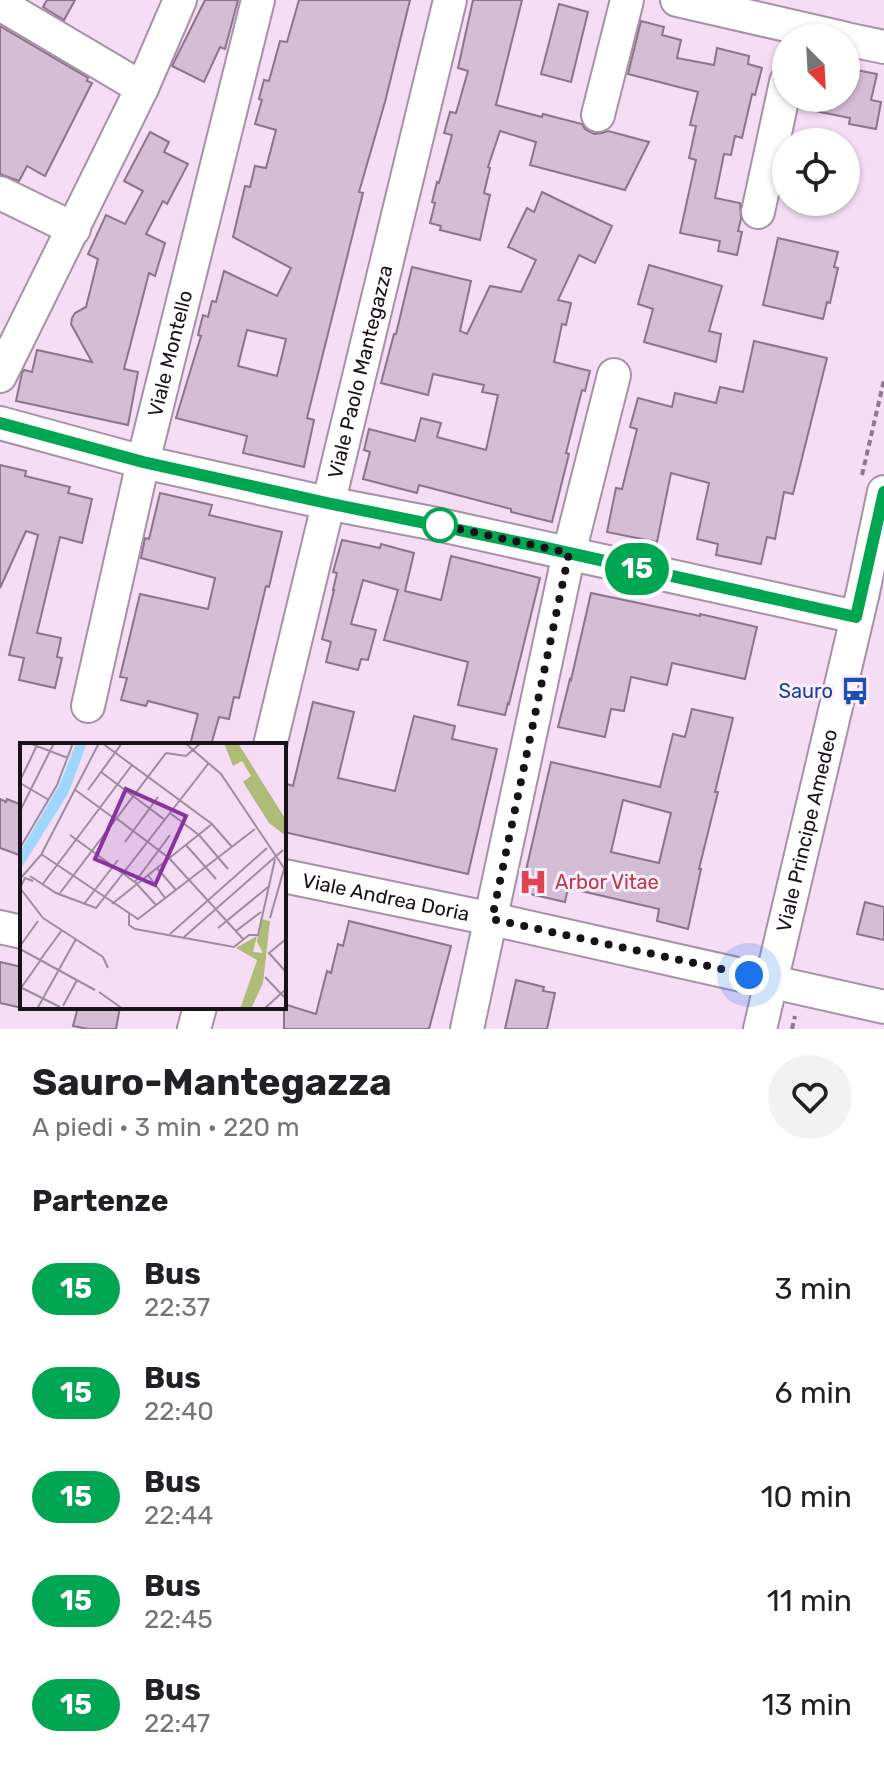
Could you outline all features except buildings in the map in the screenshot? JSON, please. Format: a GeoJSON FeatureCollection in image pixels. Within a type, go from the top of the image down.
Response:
{"type":"FeatureCollection","features":[{"type":"Feature","properties":{"kind":"street"},"geometry":{"type":"LineString","coordinates":[[0,376],[142,88],[180,0]]}},
{"type":"Feature","properties":{"kind":"street","name":"Viale Montello"},"geometry":{"type":"LineString","coordinates":[[88,706],[143,462],[258,0]]}},
{"type":"Feature","properties":{"kind":"street","name":"Viale Paolo Mantegazza"},"geometry":{"type":"LineString","coordinates":[[270,743],[450,0]]}},
{"type":"Feature","properties":{"kind":"street"},"geometry":{"type":"LineString","coordinates":[[598,115],[627,0]]}},
{"type":"Feature","properties":{"kind":"street"},"geometry":{"type":"LineString","coordinates":[[677,0],[772,26]]}},
{"type":"Feature","properties":{"kind":"street"},"geometry":{"type":"LineString","coordinates":[[0,4],[142,88]]}},
{"type":"Feature","properties":{"kind":"street"},"geometry":{"type":"LineString","coordinates":[[860,41],[884,47]]}},
{"type":"Feature","properties":{"kind":"street"},"geometry":{"type":"LineString","coordinates":[[758,212],[780,112]]}},
{"type":"Feature","properties":{"kind":"street"},"geometry":{"type":"LineString","coordinates":[[0,193],[74,229]]}},
{"type":"Feature","properties":{"kind":"street"},"geometry":{"type":"LineString","coordinates":[[467,1029],[569,553],[614,375]]}},
{"type":"Feature","properties":{"kind":"street"},"geometry":{"type":"LineString","coordinates":[[0,423],[143,462],[569,553],[867,602]]}},
{"type":"Feature","properties":{"kind":"street","name":"Viale Principe Amedeo"},"geometry":{"type":"LineString","coordinates":[[760,1029],[867,602],[884,492]]}},
{"type":"Feature","properties":{"kind":"street","name":"Viale Andrea Doria"},"geometry":{"type":"LineString","coordinates":[[286,876],[884,1007]]}},
{"type":"Feature","properties":{"kind":"street"},"geometry":{"type":"LineString","coordinates":[[0,927],[20,932]]}},
{"type":"Feature","properties":{"kind":"street"},"geometry":{"type":"LineString","coordinates":[[194,1029],[199,1009]]}},
{"type":"Feature","properties":{"kind":"bus line","name":"15"},"geometry":{"type":"LineString","coordinates":[[0,423],[143,462],[856,617],[884,492]]}},
{"type":"Feature","properties":{"kind":"place","name":"Sauro"},"geometry":{"type":"Point","coordinates":[855,691]}},
{"type":"Feature","properties":{"kind":"place","name":"Arbor Vitae"},"geometry":{"type":"Point","coordinates":[533,882]}},
{"type":"Feature","properties":{"kind":"route"},"geometry":{"type":"LineString","coordinates":[[440,525],[436,524],[569,553],[492,919],[749,975]]}}]}
